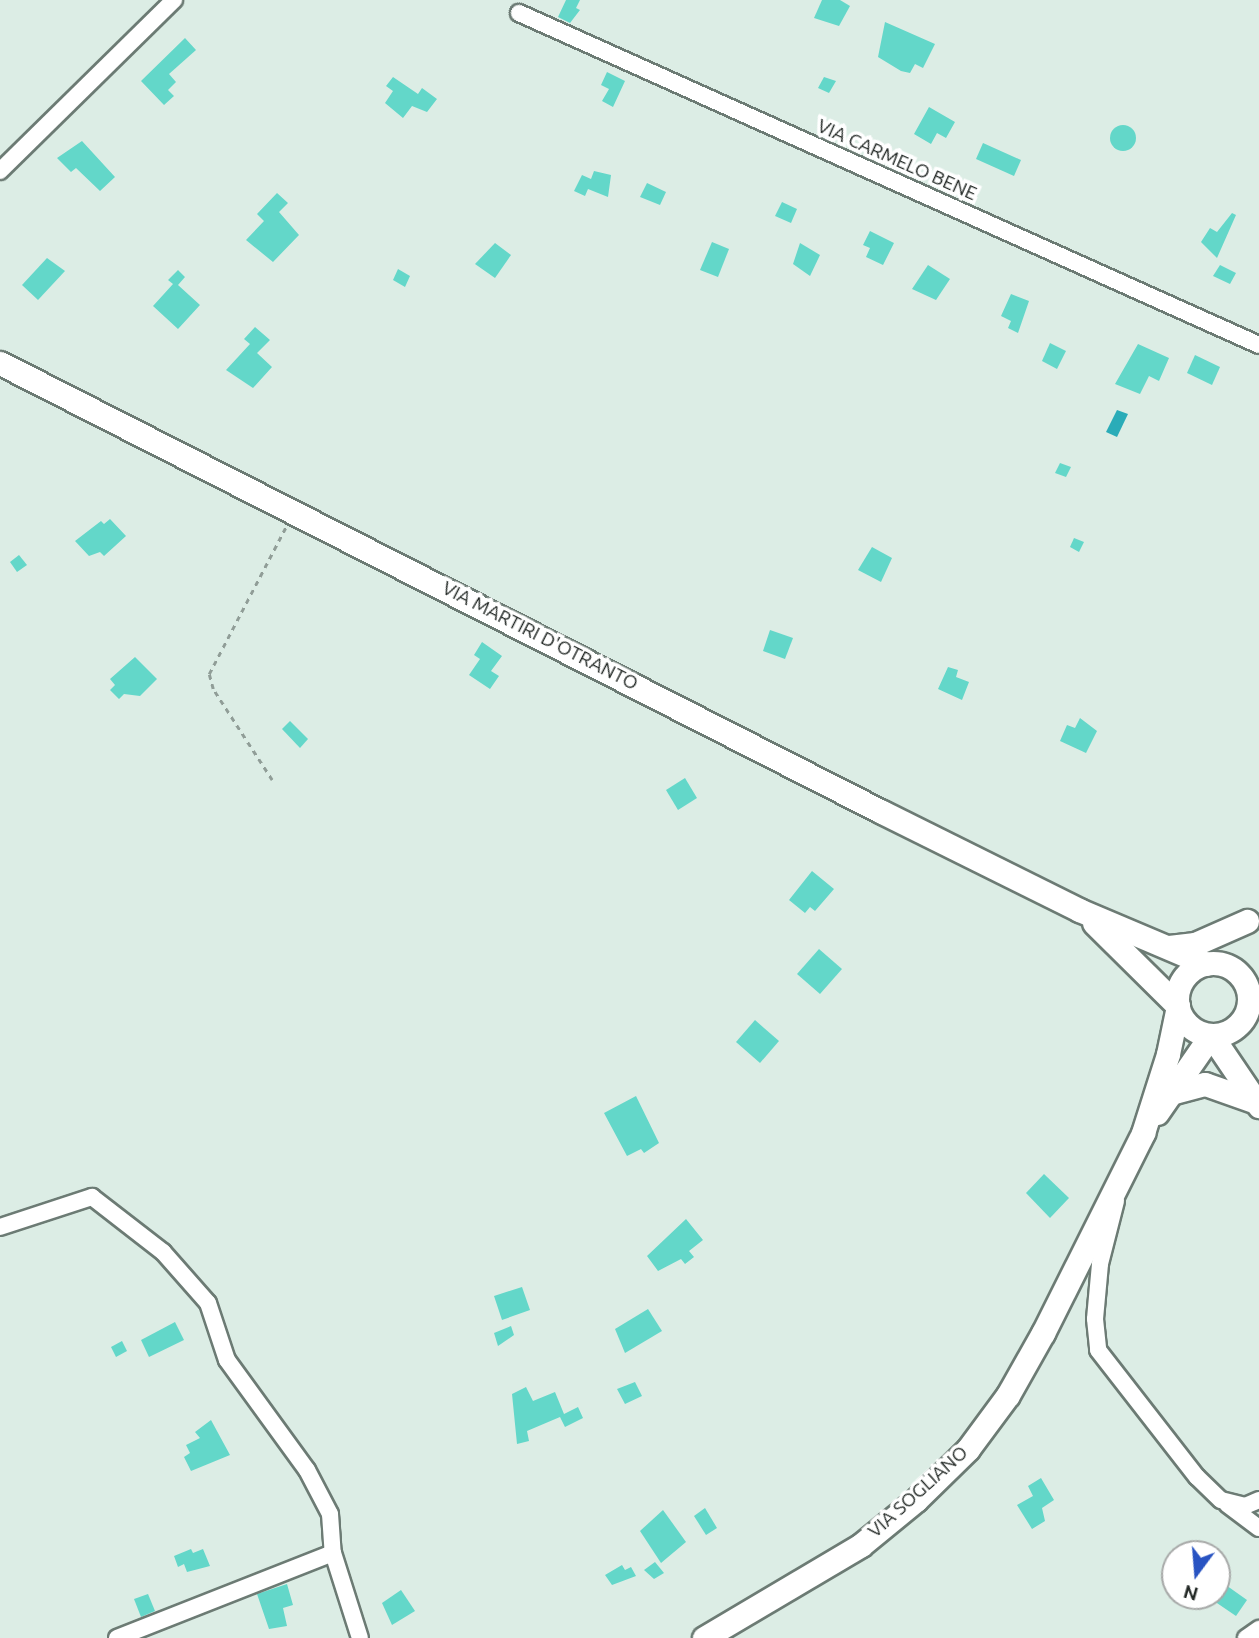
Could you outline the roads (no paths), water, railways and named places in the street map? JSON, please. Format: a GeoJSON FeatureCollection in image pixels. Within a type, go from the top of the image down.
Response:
{"type":"FeatureCollection","features":[{"type":"Feature","properties":{"kind":"main road","name":"VIA MARTIRI D'OTRANTO"},"geometry":{"type":"LineString","coordinates":[[0,363],[1079,910],[1209,963]]}},
{"type":"Feature","properties":{"kind":"main road","name":"VIA MARTIRI D'OTRANTO"},"geometry":{"type":"LineString","coordinates":[[1079,910],[1178,1006]]}},
{"type":"Feature","properties":{"kind":"main road","name":"VIA SOGLIANO"},"geometry":{"type":"LineString","coordinates":[[1169,947],[1195,944],[1253,914]]}},
{"type":"Feature","properties":{"kind":"main road","name":"VIA SOGLIANO"},"geometry":{"type":"LineString","coordinates":[[704,1638],[861,1545],[968,1449],[1008,1395],[1118,1189],[1143,1133],[1168,1054],[1181,983],[1187,974],[1209,963],[1253,914]]}},
{"type":"Feature","properties":{"kind":"main road","name":"VIA SOGLIANO"},"geometry":{"type":"LineString","coordinates":[[1143,1133],[1211,1035],[1234,1028],[1256,998],[1240,975],[1209,963]]}},
{"type":"Feature","properties":{"kind":"main road"},"geometry":{"type":"LineString","coordinates":[[1178,1006],[1189,1026],[1211,1035],[1258,1104]]}},
{"type":"Feature","properties":{"kind":"main road"},"geometry":{"type":"LineString","coordinates":[[1171,1093],[1205,1084],[1258,1104]]}},
{"type":"Feature","properties":{"kind":"street"},"geometry":{"type":"LineString","coordinates":[[0,170],[174,0]]}},
{"type":"Feature","properties":{"kind":"street","name":"VIA CARMELO BENE"},"geometry":{"type":"LineString","coordinates":[[519,13],[1259,345]]}},
{"type":"Feature","properties":{"kind":"street"},"geometry":{"type":"LineString","coordinates":[[1118,1189],[1100,1264],[1095,1319],[1098,1350],[1171,1446],[1221,1500],[1259,1528]]}},
{"type":"Feature","properties":{"kind":"street"},"geometry":{"type":"LineString","coordinates":[[0,1227],[92,1197],[163,1252],[208,1303],[228,1360],[307,1470],[330,1514],[332,1553],[360,1638]]}},
{"type":"Feature","properties":{"kind":"street"},"geometry":{"type":"LineString","coordinates":[[1221,1500],[1245,1506],[1259,1500]]}},
{"type":"Feature","properties":{"kind":"street"},"geometry":{"type":"LineString","coordinates":[[117,1638],[332,1553]]}},
{"type":"Feature","properties":{"kind":"water"},"geometry":{"type":"Polygon","coordinates":[[[1117,410],[1128,414],[1117,437],[1106,432],[1117,410]]]}}]}
